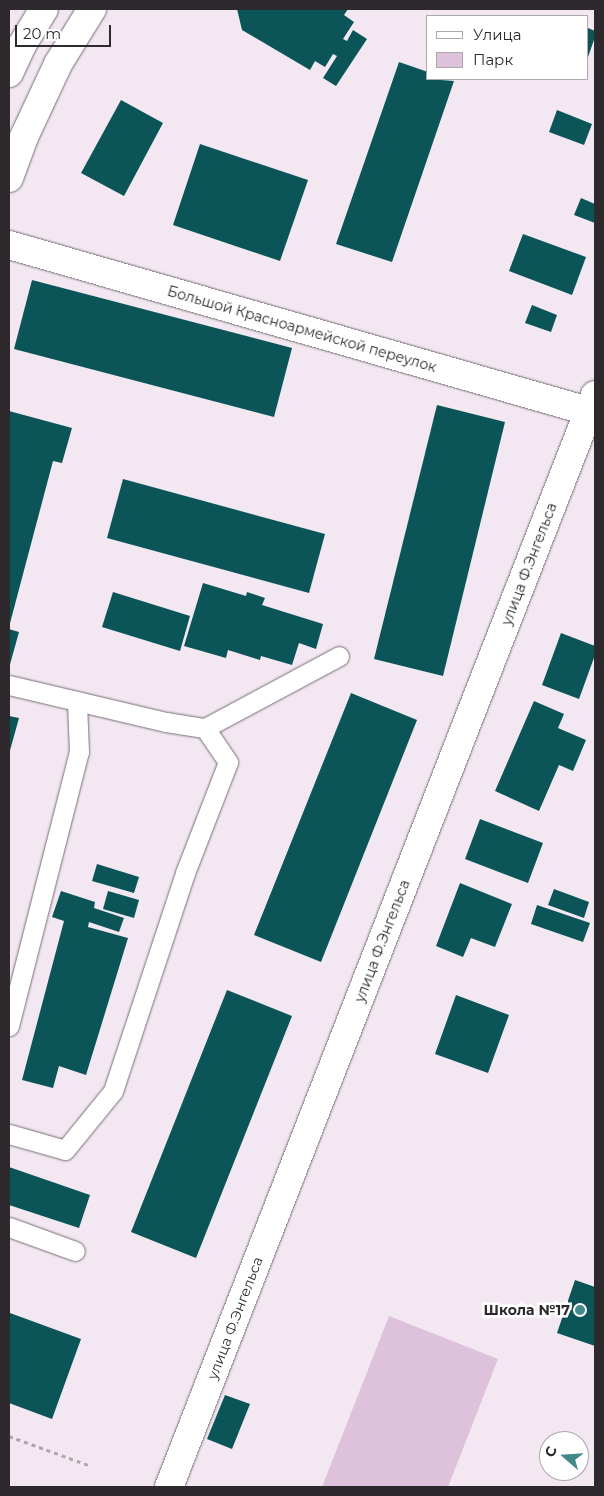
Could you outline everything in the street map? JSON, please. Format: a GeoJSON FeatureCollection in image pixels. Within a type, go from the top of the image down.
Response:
{"type":"FeatureCollection","features":[{"type":"Feature","properties":{"kind":"street"},"geometry":{"type":"LineString","coordinates":[[9,73],[22,44],[44,9]]}},
{"type":"Feature","properties":{"kind":"street"},"geometry":{"type":"LineString","coordinates":[[9,178],[24,137],[58,64],[92,9]]}},
{"type":"Feature","properties":{"kind":"street","name":"Большой Красноармейской переулок"},"geometry":{"type":"LineString","coordinates":[[9,245],[593,406]]}},
{"type":"Feature","properties":{"kind":"street","name":"улица Ф.Энгельса"},"geometry":{"type":"LineString","coordinates":[[169,1487],[593,406]]}},
{"type":"Feature","properties":{"kind":"lane"},"geometry":{"type":"LineString","coordinates":[[9,685],[166,722],[205,728],[339,656]]}},
{"type":"Feature","properties":{"kind":"lane"},"geometry":{"type":"LineString","coordinates":[[9,1026],[79,752],[77,702]]}},
{"type":"Feature","properties":{"kind":"lane"},"geometry":{"type":"LineString","coordinates":[[9,1134],[65,1150],[113,1091],[185,873],[228,762],[205,728]]}},
{"type":"Feature","properties":{"kind":"lane"},"geometry":{"type":"LineString","coordinates":[[9,1227],[75,1251]]}},
{"type":"Feature","properties":{"kind":"path"},"geometry":{"type":"LineString","coordinates":[[9,1436],[91,1466]]}},
{"type":"Feature","properties":{"kind":"green space"},"geometry":{"type":"Polygon","coordinates":[[[389,1316],[498,1359],[448,1487],[322,1487],[389,1316]]]}},
{"type":"Feature","properties":{"kind":"building"},"geometry":{"type":"Polygon","coordinates":[[[237,9],[348,9],[344,15],[354,22],[343,39],[347,41],[353,30],[367,39],[336,86],[323,78],[337,56],[333,54],[325,67],[315,61],[310,70],[242,30],[237,9]]]}},
{"type":"Feature","properties":{"kind":"building"},"geometry":{"type":"Polygon","coordinates":[[[589,28],[595,31],[595,37],[589,54],[589,28]]]}},
{"type":"Feature","properties":{"kind":"building"},"geometry":{"type":"Polygon","coordinates":[[[399,62],[426,71],[426,80],[454,81],[392,262],[336,244],[399,62]]]}},
{"type":"Feature","properties":{"kind":"building"},"geometry":{"type":"Polygon","coordinates":[[[121,100],[163,123],[124,196],[81,173],[121,100]]]}},
{"type":"Feature","properties":{"kind":"building"},"geometry":{"type":"Polygon","coordinates":[[[557,110],[592,124],[584,145],[549,132],[557,110]]]}},
{"type":"Feature","properties":{"kind":"building"},"geometry":{"type":"Polygon","coordinates":[[[200,144],[308,180],[280,261],[173,225],[200,144]]]}},
{"type":"Feature","properties":{"kind":"building"},"geometry":{"type":"Polygon","coordinates":[[[581,198],[595,204],[595,223],[574,215],[581,198]]]}},
{"type":"Feature","properties":{"kind":"building"},"geometry":{"type":"Polygon","coordinates":[[[523,234],[586,257],[572,295],[509,271],[523,234]]]}},
{"type":"Feature","properties":{"kind":"building"},"geometry":{"type":"Polygon","coordinates":[[[32,280],[292,348],[274,417],[14,349],[32,280]]]}},
{"type":"Feature","properties":{"kind":"building"},"geometry":{"type":"Polygon","coordinates":[[[532,305],[557,315],[551,332],[525,323],[532,305]]]}},
{"type":"Feature","properties":{"kind":"building"},"geometry":{"type":"Polygon","coordinates":[[[437,405],[505,422],[443,676],[374,659],[437,405]]]}},
{"type":"Feature","properties":{"kind":"building"},"geometry":{"type":"Polygon","coordinates":[[[9,411],[72,428],[62,463],[53,461],[9,627],[9,411]]]}},
{"type":"Feature","properties":{"kind":"building"},"geometry":{"type":"Polygon","coordinates":[[[123,479],[325,534],[309,593],[107,538],[123,479]]]}},
{"type":"Feature","properties":{"kind":"building"},"geometry":{"type":"Polygon","coordinates":[[[203,583],[246,596],[247,592],[265,598],[262,605],[323,624],[316,649],[299,643],[292,665],[261,656],[260,660],[228,650],[226,658],[184,646],[203,583]]]}},
{"type":"Feature","properties":{"kind":"building"},"geometry":{"type":"Polygon","coordinates":[[[113,592],[190,616],[180,651],[102,627],[113,592]]]}},
{"type":"Feature","properties":{"kind":"building"},"geometry":{"type":"Polygon","coordinates":[[[9,629],[19,632],[9,668],[9,629]]]}},
{"type":"Feature","properties":{"kind":"building"},"geometry":{"type":"Polygon","coordinates":[[[561,633],[595,646],[595,655],[579,699],[542,685],[561,633]]]}},
{"type":"Feature","properties":{"kind":"building"},"geometry":{"type":"Polygon","coordinates":[[[351,693],[417,720],[321,962],[254,935],[351,693]]]}},
{"type":"Feature","properties":{"kind":"building"},"geometry":{"type":"Polygon","coordinates":[[[534,701],[564,714],[558,728],[586,740],[573,771],[559,765],[539,811],[495,791],[534,701]]]}},
{"type":"Feature","properties":{"kind":"building"},"geometry":{"type":"Polygon","coordinates":[[[9,716],[19,718],[9,754],[9,716]]]}},
{"type":"Feature","properties":{"kind":"building"},"geometry":{"type":"Polygon","coordinates":[[[480,819],[543,843],[528,883],[465,859],[480,819]]]}},
{"type":"Feature","properties":{"kind":"building"},"geometry":{"type":"Polygon","coordinates":[[[97,864],[139,877],[134,893],[92,881],[97,864]]]}},
{"type":"Feature","properties":{"kind":"building"},"geometry":{"type":"Polygon","coordinates":[[[460,883],[512,904],[495,947],[471,938],[463,957],[436,946],[460,883]]]}},
{"type":"Feature","properties":{"kind":"building"},"geometry":{"type":"Polygon","coordinates":[[[554,889],[589,902],[584,918],[548,905],[554,889]]]}},
{"type":"Feature","properties":{"kind":"building"},"geometry":{"type":"Polygon","coordinates":[[[61,891],[95,902],[94,908],[124,918],[119,932],[89,922],[88,927],[128,938],[86,1075],[59,1066],[53,1088],[22,1080],[64,921],[52,917],[61,891]]]}},
{"type":"Feature","properties":{"kind":"building"},"geometry":{"type":"Polygon","coordinates":[[[108,891],[139,900],[134,918],[103,909],[108,891]]]}},
{"type":"Feature","properties":{"kind":"building"},"geometry":{"type":"Polygon","coordinates":[[[537,905],[590,923],[583,942],[531,924],[537,905]]]}},
{"type":"Feature","properties":{"kind":"building"},"geometry":{"type":"Polygon","coordinates":[[[227,990],[292,1016],[196,1258],[131,1232],[227,990]]]}},
{"type":"Feature","properties":{"kind":"building"},"geometry":{"type":"Polygon","coordinates":[[[456,995],[509,1015],[488,1073],[435,1054],[456,995]]]}},
{"type":"Feature","properties":{"kind":"building"},"geometry":{"type":"Polygon","coordinates":[[[9,1167],[90,1195],[79,1228],[9,1205],[9,1167]]]}},
{"type":"Feature","properties":{"kind":"building","name":"Школа №17"},"geometry":{"type":"Polygon","coordinates":[[[575,1280],[595,1287],[595,1346],[557,1333],[575,1280]]]}},
{"type":"Feature","properties":{"kind":"building"},"geometry":{"type":"Polygon","coordinates":[[[10,1313],[81,1339],[52,1419],[9,1403],[10,1313]]]}},
{"type":"Feature","properties":{"kind":"building"},"geometry":{"type":"Polygon","coordinates":[[[225,1395],[250,1404],[232,1449],[207,1439],[225,1395]]]}},
{"type":"Feature","properties":{"kind":"place","name":"Школа №17"},"geometry":{"type":"Point","coordinates":[580,1310]}}]}
